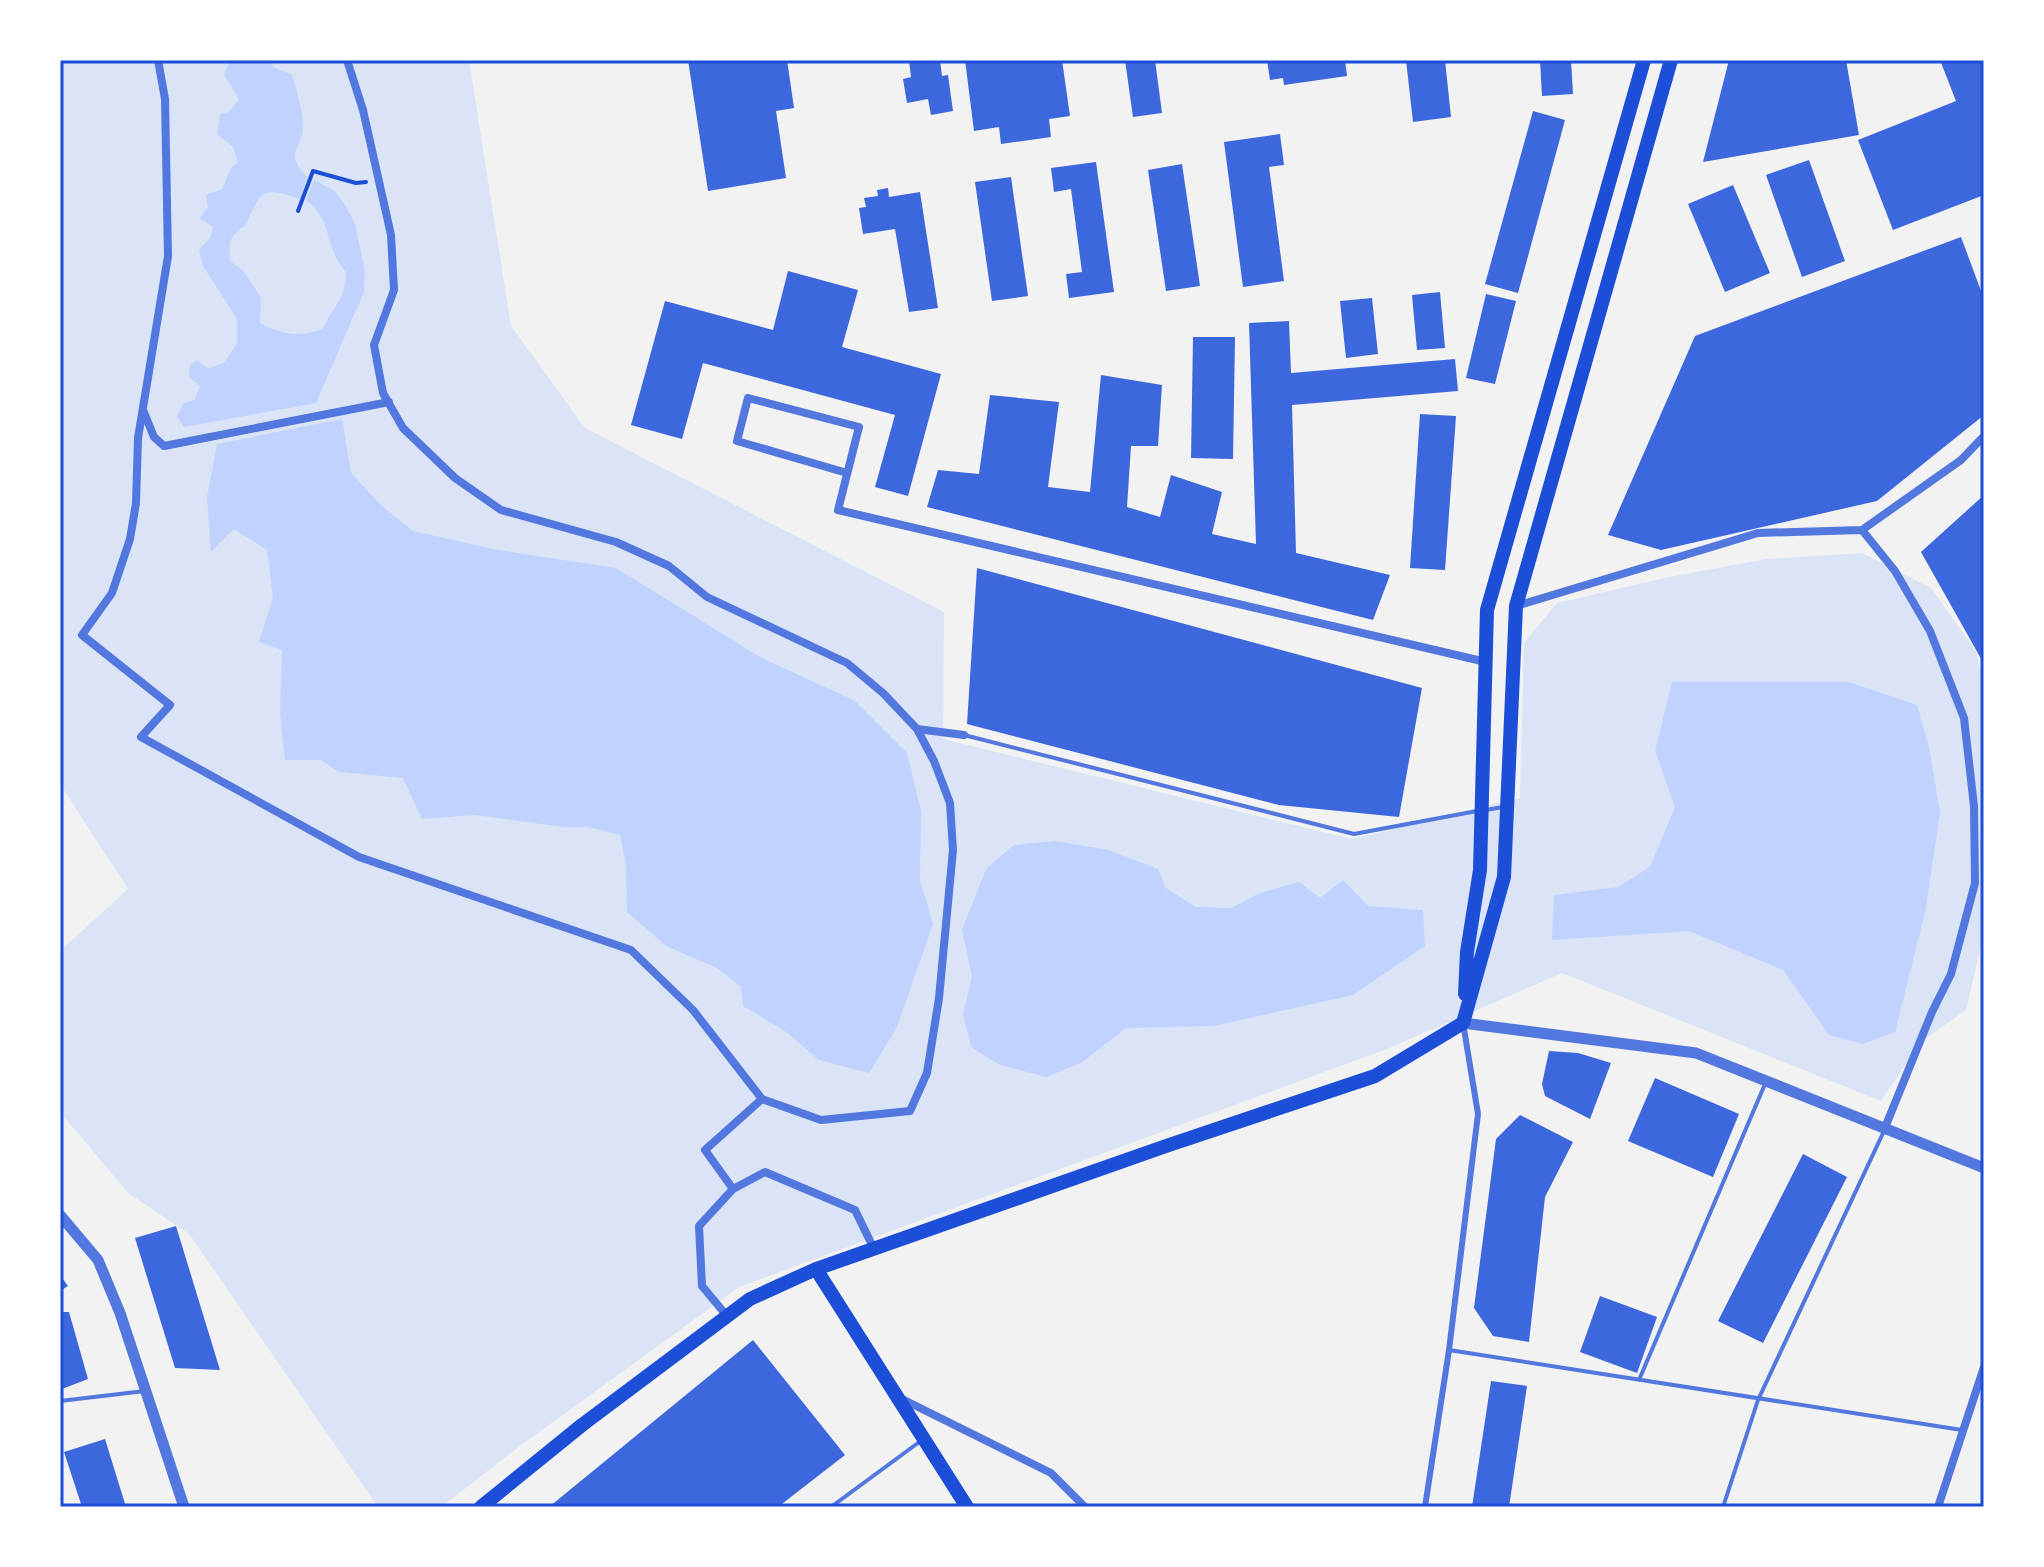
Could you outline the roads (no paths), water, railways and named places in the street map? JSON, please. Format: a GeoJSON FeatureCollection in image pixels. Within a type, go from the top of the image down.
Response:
{"type":"FeatureCollection","features":[{"type":"Feature","properties":{"kind":"main road"},"geometry":{"type":"LineString","coordinates":[[1463,1023],[1467,952],[1480,870],[1487,610],[1644,60]]}},
{"type":"Feature","properties":{"kind":"main road"},"geometry":{"type":"LineString","coordinates":[[481,1507],[582,1425],[750,1299],[816,1269],[1375,1076],[1463,1023],[1504,877],[1516,606],[1671,60]]}},
{"type":"Feature","properties":{"kind":"main road"},"geometry":{"type":"LineString","coordinates":[[816,1269],[967,1507]]}},
{"type":"Feature","properties":{"kind":"street"},"geometry":{"type":"LineString","coordinates":[[158,60],[165,99],[168,256],[138,438],[136,503],[130,539],[112,593],[82,635],[170,705],[141,737],[359,857],[631,950],[693,1010],[762,1099],[821,1120],[910,1111],[927,1073],[939,998],[953,850],[950,803],[934,761],[917,729],[883,693],[847,663],[707,597],[669,566],[616,542],[501,510],[445,468],[403,428],[383,393],[374,345],[394,290],[391,235],[363,110],[347,60]]}},
{"type":"Feature","properties":{"kind":"street"},"geometry":{"type":"LineString","coordinates":[[847,473],[737,441],[748,398],[859,427],[838,510],[1486,662]]}},
{"type":"Feature","properties":{"kind":"street"},"geometry":{"type":"LineString","coordinates":[[143,409],[154,437],[164,446],[389,402]]}},
{"type":"Feature","properties":{"kind":"street"},"geometry":{"type":"LineString","coordinates":[[1516,606],[1758,533],[1862,530],[1961,460],[1984,436]]}},
{"type":"Feature","properties":{"kind":"street"},"geometry":{"type":"LineString","coordinates":[[1862,530],[1895,571],[1930,631],[1964,718],[1979,884],[1951,974],[1932,1012],[1884,1130]]}},
{"type":"Feature","properties":{"kind":"street"},"geometry":{"type":"LineString","coordinates":[[917,729],[964,735]]}},
{"type":"Feature","properties":{"kind":"street"},"geometry":{"type":"LineString","coordinates":[[1425,1507],[1449,1350],[1478,1114],[1463,1023],[1696,1053],[1984,1168]]}},
{"type":"Feature","properties":{"kind":"street"},"geometry":{"type":"LineString","coordinates":[[733,1189],[705,1150],[762,1099]]}},
{"type":"Feature","properties":{"kind":"street"},"geometry":{"type":"LineString","coordinates":[[727,1316],[702,1286],[699,1226],[733,1189],[765,1172],[855,1210],[874,1249]]}},
{"type":"Feature","properties":{"kind":"street"},"geometry":{"type":"LineString","coordinates":[[60,1215],[98,1260],[120,1313],[184,1507]]}},
{"type":"Feature","properties":{"kind":"street"},"geometry":{"type":"LineString","coordinates":[[1938,1507],[1984,1367]]}},
{"type":"Feature","properties":{"kind":"street"},"geometry":{"type":"LineString","coordinates":[[898,1398],[1051,1473],[1085,1507]]}},
{"type":"Feature","properties":{"kind":"lane"},"geometry":{"type":"LineString","coordinates":[[964,735],[1354,834],[1507,807]]}},
{"type":"Feature","properties":{"kind":"lane"},"geometry":{"type":"LineString","coordinates":[[1639,1380],[1766,1082]]}},
{"type":"Feature","properties":{"kind":"lane"},"geometry":{"type":"LineString","coordinates":[[1723,1507],[1758,1400],[1884,1130]]}},
{"type":"Feature","properties":{"kind":"lane"},"geometry":{"type":"LineString","coordinates":[[1449,1350],[1964,1430]]}},
{"type":"Feature","properties":{"kind":"lane"},"geometry":{"type":"LineString","coordinates":[[60,1401],[146,1391]]}},
{"type":"Feature","properties":{"kind":"lane"},"geometry":{"type":"LineString","coordinates":[[831,1507],[924,1438]]}},
{"type":"Feature","properties":{"kind":"water"},"geometry":{"type":"Polygon","coordinates":[[[231,60],[270,60],[273,67],[292,75],[302,119],[302,133],[295,156],[307,177],[300,199],[271,192],[265,194],[256,203],[244,227],[230,242],[231,262],[243,270],[261,298],[260,323],[291,334],[323,329],[341,297],[346,272],[334,253],[321,216],[306,200],[314,180],[335,191],[355,224],[365,271],[364,292],[316,403],[184,427],[177,417],[183,404],[194,400],[200,386],[189,377],[190,365],[197,360],[208,369],[225,362],[237,343],[237,319],[203,266],[199,250],[210,238],[213,227],[200,218],[208,207],[206,195],[222,189],[231,168],[238,162],[233,147],[217,134],[220,114],[228,113],[239,100],[224,74],[231,60]]]}},
{"type":"Feature","properties":{"kind":"water"},"geometry":{"type":"Polygon","coordinates":[[[342,419],[351,473],[382,506],[413,531],[498,550],[616,568],[760,657],[855,701],[907,753],[921,811],[920,880],[933,924],[897,1027],[869,1073],[819,1060],[785,1031],[743,1006],[741,987],[717,968],[666,946],[627,912],[626,865],[620,835],[588,827],[563,827],[475,815],[422,819],[403,778],[339,772],[321,760],[285,760],[280,713],[282,650],[259,642],[273,598],[267,550],[234,529],[211,552],[207,497],[217,444],[342,419]]]}},
{"type":"Feature","properties":{"kind":"water"},"geometry":{"type":"Polygon","coordinates":[[[1672,682],[1849,682],[1917,705],[1929,747],[1940,812],[1926,908],[1895,1032],[1863,1044],[1829,1035],[1783,970],[1689,931],[1552,940],[1554,895],[1618,887],[1650,867],[1675,807],[1655,751],[1672,682]]]}},
{"type":"Feature","properties":{"kind":"water"},"geometry":{"type":"Polygon","coordinates":[[[1056,841],[1108,850],[1158,869],[1166,888],[1196,907],[1231,908],[1260,893],[1299,882],[1320,898],[1343,880],[1368,906],[1423,910],[1425,946],[1353,995],[1214,1026],[1126,1028],[1081,1063],[1046,1077],[998,1064],[971,1047],[963,1014],[972,976],[962,930],[987,868],[1014,845],[1056,841]]]}}]}
